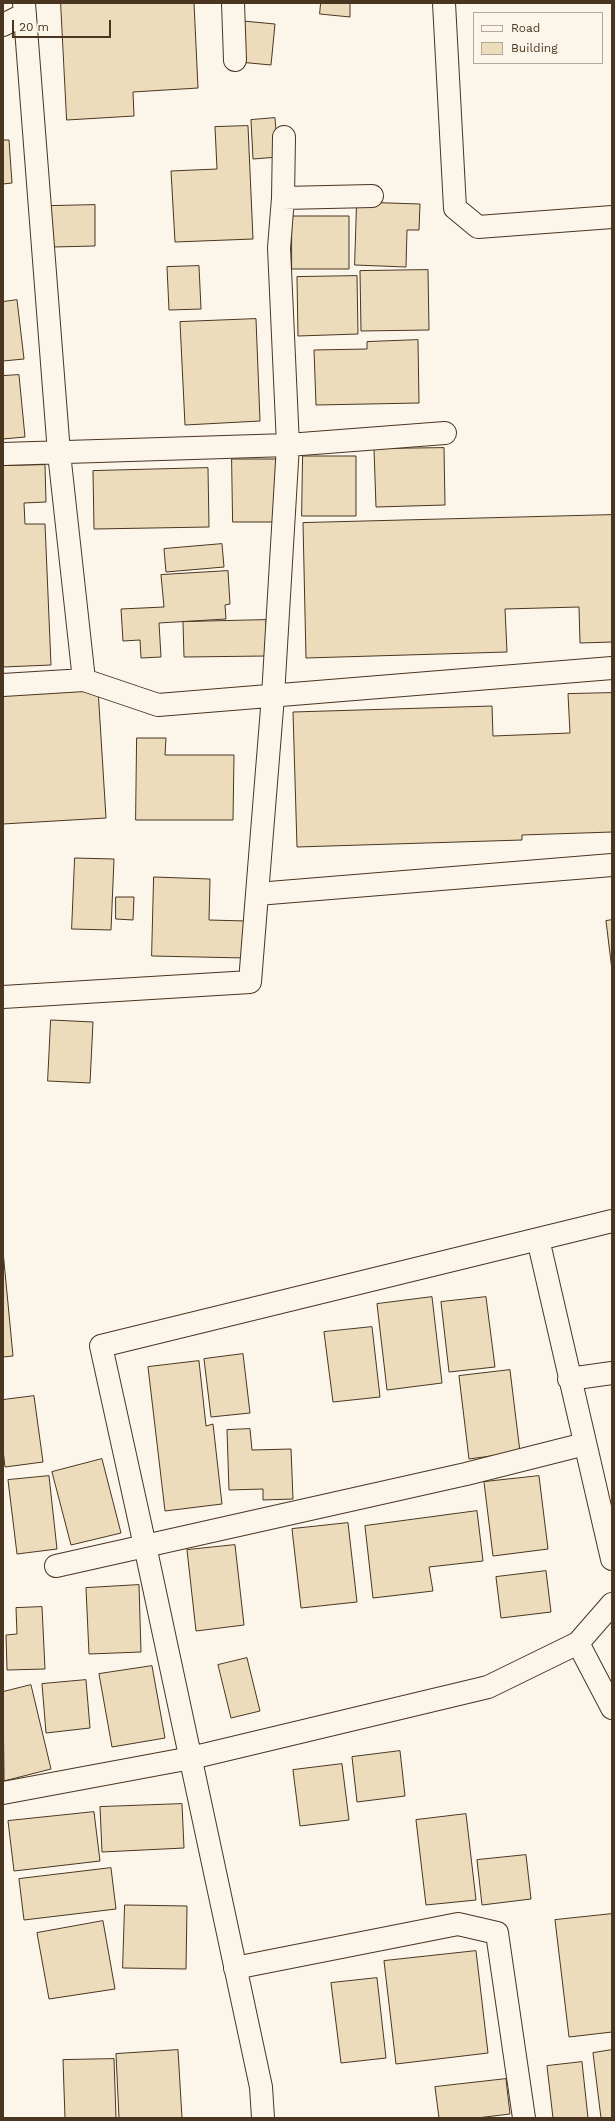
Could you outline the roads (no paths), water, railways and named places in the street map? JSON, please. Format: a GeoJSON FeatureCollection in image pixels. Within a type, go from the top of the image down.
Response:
{"type":"FeatureCollection","features":[{"type":"Feature","properties":{"kind":"street"},"geometry":{"type":"LineString","coordinates":[[233,3],[235,60]]}},
{"type":"Feature","properties":{"kind":"street"},"geometry":{"type":"LineString","coordinates":[[444,3],[455,208],[478,227],[612,217]]}},
{"type":"Feature","properties":{"kind":"street"},"geometry":{"type":"LineString","coordinates":[[3,25],[25,9]]}},
{"type":"Feature","properties":{"kind":"street"},"geometry":{"type":"LineString","coordinates":[[25,9],[36,175],[59,452],[84,680]]}},
{"type":"Feature","properties":{"kind":"street"},"geometry":{"type":"LineString","coordinates":[[3,997],[250,982],[273,696],[288,445],[279,248],[283,198],[284,137]]}},
{"type":"Feature","properties":{"kind":"street"},"geometry":{"type":"LineString","coordinates":[[283,198],[372,196]]}},
{"type":"Feature","properties":{"kind":"street"},"geometry":{"type":"LineString","coordinates":[[3,454],[288,445],[445,433]]}},
{"type":"Feature","properties":{"kind":"street"},"geometry":{"type":"LineString","coordinates":[[3,685],[84,680],[158,705],[612,668]]}},
{"type":"Feature","properties":{"kind":"street"},"geometry":{"type":"LineString","coordinates":[[257,894],[612,865]]}},
{"type":"Feature","properties":{"kind":"street"},"geometry":{"type":"LineString","coordinates":[[263,2118],[261,2087],[101,1346],[612,1221]]}},
{"type":"Feature","properties":{"kind":"street"},"geometry":{"type":"LineString","coordinates":[[538,1239],[569,1379],[612,1559]]}},
{"type":"Feature","properties":{"kind":"street"},"geometry":{"type":"LineString","coordinates":[[569,1379],[612,1373]]}},
{"type":"Feature","properties":{"kind":"street"},"geometry":{"type":"LineString","coordinates":[[56,1566],[466,1474],[585,1444]]}},
{"type":"Feature","properties":{"kind":"street"},"geometry":{"type":"LineString","coordinates":[[3,1793],[191,1758],[488,1688],[578,1643],[612,1604]]}},
{"type":"Feature","properties":{"kind":"street"},"geometry":{"type":"LineString","coordinates":[[578,1643],[612,1708]]}},
{"type":"Feature","properties":{"kind":"street"},"geometry":{"type":"LineString","coordinates":[[235,1968],[458,1924],[497,1934],[524,2118]]}}]}
